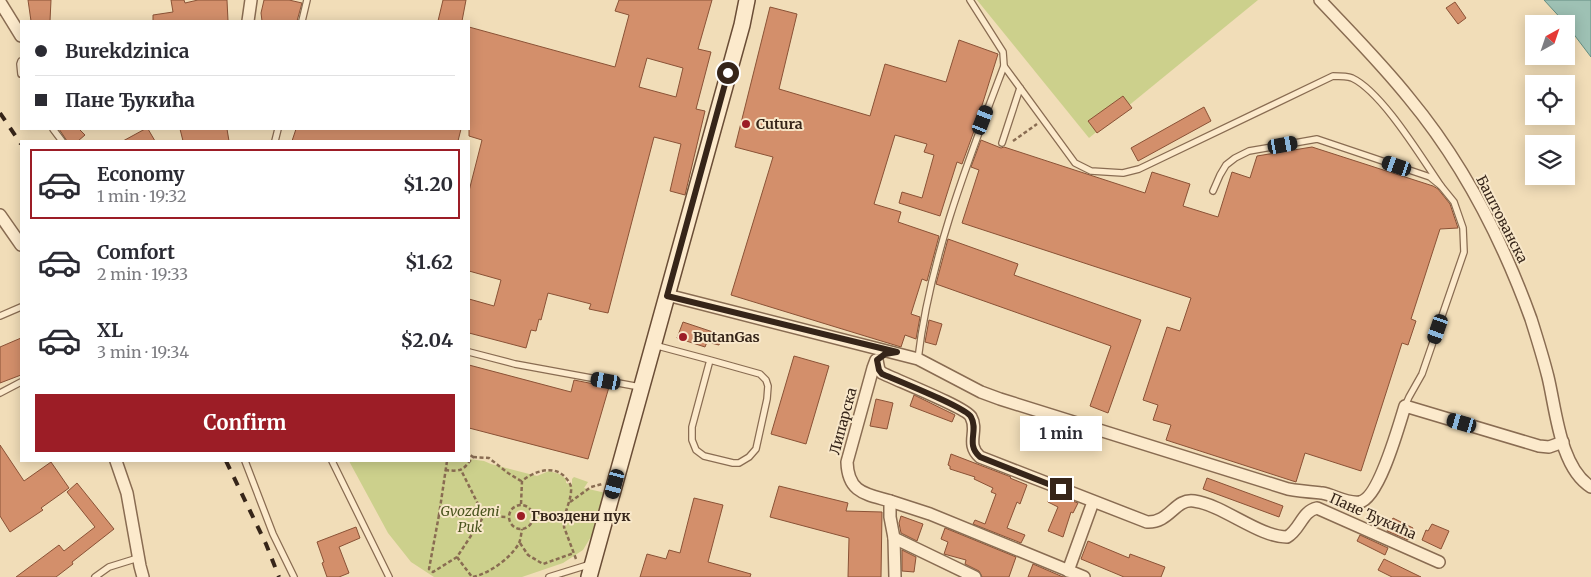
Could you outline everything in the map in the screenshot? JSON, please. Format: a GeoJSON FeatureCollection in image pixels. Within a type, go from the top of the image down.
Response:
{"type":"FeatureCollection","features":[{"type":"Feature","properties":{"kind":"main road"},"geometry":{"type":"LineString","coordinates":[[587,570],[606,519],[742,25],[747,0]]}},
{"type":"Feature","properties":{"kind":"street"},"geometry":{"type":"LineString","coordinates":[[248,20],[251,0]]}},
{"type":"Feature","properties":{"kind":"street","name":"Баштованска"},"geometry":{"type":"LineString","coordinates":[[1320,0],[1414,103],[1447,150],[1483,210],[1509,262],[1532,322],[1548,376],[1563,442],[1576,473],[1591,487]]}},
{"type":"Feature","properties":{"kind":"street"},"geometry":{"type":"LineString","coordinates":[[0,2],[20,34]]}},
{"type":"Feature","properties":{"kind":"street"},"geometry":{"type":"LineString","coordinates":[[0,214],[20,244]]}},
{"type":"Feature","properties":{"kind":"street"},"geometry":{"type":"LineString","coordinates":[[667,296],[918,358],[981,392],[1000,399],[1288,489],[1323,493],[1357,502],[1366,500],[1371,495],[1386,462],[1405,406],[1539,446],[1549,447],[1563,442]]}},
{"type":"Feature","properties":{"kind":"street"},"geometry":{"type":"LineString","coordinates":[[877,360],[885,354],[897,352]]}},
{"type":"Feature","properties":{"kind":"street","name":"Липарска"},"geometry":{"type":"LineString","coordinates":[[877,360],[873,368],[847,462],[850,480],[858,490],[930,514],[1084,577]]}},
{"type":"Feature","properties":{"kind":"street","name":"Пане Ђукића"},"geometry":{"type":"LineString","coordinates":[[877,360],[882,374],[971,415],[973,420],[972,445],[975,453],[980,457],[1147,522],[1162,520],[1185,501],[1196,501],[1230,514],[1274,535],[1287,537],[1291,535],[1308,511],[1317,508],[1438,562]]}},
{"type":"Feature","properties":{"kind":"street"},"geometry":{"type":"LineString","coordinates":[[116,462],[127,492],[143,577]]}},
{"type":"Feature","properties":{"kind":"street"},"geometry":{"type":"LineString","coordinates":[[890,501],[890,517],[894,538],[895,577]]}},
{"type":"Feature","properties":{"kind":"street"},"geometry":{"type":"LineString","coordinates":[[1068,571],[1094,502]]}},
{"type":"Feature","properties":{"kind":"street"},"geometry":{"type":"LineString","coordinates":[[894,538],[975,577]]}},
{"type":"Feature","properties":{"kind":"lane"},"geometry":{"type":"LineString","coordinates":[[302,20],[307,0]]}},
{"type":"Feature","properties":{"kind":"lane"},"geometry":{"type":"LineString","coordinates":[[918,358],[922,322],[952,208],[1004,66],[1003,52],[970,0]]}},
{"type":"Feature","properties":{"kind":"lane"},"geometry":{"type":"LineString","coordinates":[[1004,66],[1076,163],[1090,171],[1123,173],[1138,169],[1333,76],[1350,77],[1364,85],[1392,115],[1454,202],[1463,228],[1464,252],[1425,368],[1405,406]]}},
{"type":"Feature","properties":{"kind":"lane"},"geometry":{"type":"LineString","coordinates":[[1002,143],[1020,88]]}},
{"type":"Feature","properties":{"kind":"lane"},"geometry":{"type":"LineString","coordinates":[[1213,191],[1226,166],[1249,151],[1317,139],[1430,177],[1441,186]]}},
{"type":"Feature","properties":{"kind":"lane"},"geometry":{"type":"LineString","coordinates":[[0,316],[20,307]]}},
{"type":"Feature","properties":{"kind":"lane"},"geometry":{"type":"LineString","coordinates":[[654,345],[710,360],[760,374],[766,380],[768,399],[756,449],[749,458],[738,463],[704,456],[696,450],[692,440],[692,427],[710,360]]}},
{"type":"Feature","properties":{"kind":"lane"},"geometry":{"type":"LineString","coordinates":[[470,352],[515,364],[642,387]]}},
{"type":"Feature","properties":{"kind":"lane"},"geometry":{"type":"LineString","coordinates":[[0,393],[20,383]]}},
{"type":"Feature","properties":{"kind":"lane"},"geometry":{"type":"LineString","coordinates":[[245,462],[273,534],[294,577]]}},
{"type":"Feature","properties":{"kind":"lane"},"geometry":{"type":"LineString","coordinates":[[332,462],[389,577]]}},
{"type":"Feature","properties":{"kind":"lane"},"geometry":{"type":"LineString","coordinates":[[96,577],[109,567],[138,558]]}},
{"type":"Feature","properties":{"kind":"lane"},"geometry":{"type":"LineString","coordinates":[[549,577],[587,570]]}},
{"type":"Feature","properties":{"kind":"path"},"geometry":{"type":"LineString","coordinates":[[1002,143],[1012,141],[1044,120]]}},
{"type":"Feature","properties":{"kind":"path"},"geometry":{"type":"LineString","coordinates":[[470,455],[473,457],[489,458],[522,481]]}},
{"type":"Feature","properties":{"kind":"path"},"geometry":{"type":"LineString","coordinates":[[470,461],[473,457]]}},
{"type":"Feature","properties":{"kind":"path"},"geometry":{"type":"LineString","coordinates":[[447,462],[430,569],[433,572],[457,557],[484,516]]}},
{"type":"Feature","properties":{"kind":"path"},"geometry":{"type":"LineString","coordinates":[[445,470],[458,472],[469,462]]}},
{"type":"Feature","properties":{"kind":"path"},"geometry":{"type":"LineString","coordinates":[[460,470],[484,516]]}},
{"type":"Feature","properties":{"kind":"path"},"geometry":{"type":"LineString","coordinates":[[521,504],[522,481],[528,476],[547,470],[563,474],[570,481],[572,491],[565,515],[564,527],[574,553],[587,570]]}},
{"type":"Feature","properties":{"kind":"path"},"geometry":{"type":"LineString","coordinates":[[568,503],[598,485],[615,484]]}},
{"type":"Feature","properties":{"kind":"path"},"geometry":{"type":"LineString","coordinates":[[521,504],[529,507],[533,514],[532,522],[526,528],[518,529],[511,524],[508,517],[513,507],[521,504]]}},
{"type":"Feature","properties":{"kind":"path"},"geometry":{"type":"LineString","coordinates":[[533,514],[606,519]]}},
{"type":"Feature","properties":{"kind":"path"},"geometry":{"type":"LineString","coordinates":[[439,515],[508,517]]}},
{"type":"Feature","properties":{"kind":"path"},"geometry":{"type":"LineString","coordinates":[[457,557],[473,577],[482,575],[494,568],[520,543],[522,529]]}},
{"type":"Feature","properties":{"kind":"path"},"geometry":{"type":"LineString","coordinates":[[520,543],[528,555],[543,564],[574,553]]}},
{"type":"Feature","properties":{"kind":"green space"},"geometry":{"type":"Polygon","coordinates":[[[977,0],[1258,0],[1089,138],[977,0]]]}},
{"type":"Feature","properties":{"kind":"green space","name":"Gvozdeni Puk"},"geometry":{"type":"Polygon","coordinates":[[[470,459],[484,461],[537,476],[549,471],[559,474],[566,479],[566,483],[572,485],[574,477],[588,482],[584,488],[606,493],[598,525],[583,550],[563,563],[522,577],[434,577],[411,562],[388,533],[350,462],[470,462],[470,459]]]}},
{"type":"Feature","properties":{"kind":"shaded area"},"geometry":{"type":"Polygon","coordinates":[[[1544,0],[1591,0],[1591,57],[1575,36],[1575,15],[1558,15],[1544,0]]]}},
{"type":"Feature","properties":{"kind":"building"},"geometry":{"type":"Polygon","coordinates":[[[28,0],[51,0],[50,20],[31,20],[28,0]]]}},
{"type":"Feature","properties":{"kind":"building"},"geometry":{"type":"Polygon","coordinates":[[[171,0],[184,0],[185,3],[198,0],[227,0],[228,20],[153,20],[153,15],[173,12],[171,0]]]}},
{"type":"Feature","properties":{"kind":"building"},"geometry":{"type":"Polygon","coordinates":[[[264,0],[289,0],[302,3],[297,20],[262,20],[261,13],[264,0]]]}},
{"type":"Feature","properties":{"kind":"building"},"geometry":{"type":"Polygon","coordinates":[[[443,0],[466,0],[462,20],[438,20],[443,0]]]}},
{"type":"Feature","properties":{"kind":"building"},"geometry":{"type":"Polygon","coordinates":[[[619,0],[712,0],[698,49],[711,52],[696,109],[705,111],[685,195],[670,191],[681,144],[654,137],[608,313],[589,309],[591,304],[548,293],[541,320],[539,319],[536,331],[531,330],[526,348],[470,333],[470,299],[494,306],[501,280],[470,271],[470,187],[482,140],[469,136],[470,27],[615,67],[629,15],[615,11],[619,0]],[[647,58],[639,87],[676,97],[683,68],[647,58]]]}},
{"type":"Feature","properties":{"kind":"building"},"geometry":{"type":"Polygon","coordinates":[[[1455,2],[1466,18],[1458,24],[1446,8],[1455,2]]]}},
{"type":"Feature","properties":{"kind":"building"},"geometry":{"type":"Polygon","coordinates":[[[770,7],[797,14],[779,89],[870,116],[885,64],[946,82],[959,40],[998,54],[974,131],[962,164],[957,162],[940,216],[899,203],[902,192],[922,198],[934,155],[924,152],[927,144],[895,135],[874,204],[901,212],[898,222],[939,236],[927,281],[922,279],[911,314],[920,317],[916,339],[905,335],[901,347],[731,295],[773,157],[735,147],[770,7]]]}},
{"type":"Feature","properties":{"kind":"building"},"geometry":{"type":"Polygon","coordinates":[[[1123,96],[1132,108],[1097,133],[1088,121],[1123,96]]]}},
{"type":"Feature","properties":{"kind":"building"},"geometry":{"type":"Polygon","coordinates":[[[1204,107],[1211,121],[1138,161],[1131,148],[1204,107]]]}},
{"type":"Feature","properties":{"kind":"building"},"geometry":{"type":"Polygon","coordinates":[[[60,130],[80,130],[85,135],[79,140],[66,140],[60,130]]]}},
{"type":"Feature","properties":{"kind":"building"},"geometry":{"type":"Polygon","coordinates":[[[143,130],[149,130],[154,140],[125,140],[143,130]]]}},
{"type":"Feature","properties":{"kind":"building"},"geometry":{"type":"Polygon","coordinates":[[[180,130],[227,130],[229,140],[183,140],[180,130]]]}},
{"type":"Feature","properties":{"kind":"building"},"geometry":{"type":"Polygon","coordinates":[[[296,130],[461,130],[458,140],[292,140],[296,130]]]}},
{"type":"Feature","properties":{"kind":"building"},"geometry":{"type":"Polygon","coordinates":[[[981,140],[1145,193],[1152,172],[1190,184],[1183,206],[1218,217],[1232,172],[1250,178],[1257,156],[1312,147],[1438,189],[1450,204],[1458,228],[1440,229],[1411,319],[1416,321],[1408,345],[1402,343],[1361,471],[1305,453],[1296,482],[1166,440],[1171,425],[1153,420],[1158,405],[1143,400],[1167,327],[1180,331],[1191,298],[962,223],[979,170],[971,167],[981,140]]]}},
{"type":"Feature","properties":{"kind":"building"},"geometry":{"type":"Polygon","coordinates":[[[948,239],[1018,264],[1014,275],[1141,320],[1108,413],[1090,406],[1111,346],[936,284],[948,239]]]}},
{"type":"Feature","properties":{"kind":"building"},"geometry":{"type":"Polygon","coordinates":[[[929,320],[942,324],[936,345],[925,342],[929,320]]]}},
{"type":"Feature","properties":{"kind":"building"},"geometry":{"type":"Polygon","coordinates":[[[683,322],[722,335],[719,345],[707,342],[705,347],[677,338],[683,322]]]}},
{"type":"Feature","properties":{"kind":"building"},"geometry":{"type":"Polygon","coordinates":[[[20,338],[20,375],[0,383],[0,347],[20,338]]]}},
{"type":"Feature","properties":{"kind":"building"},"geometry":{"type":"Polygon","coordinates":[[[794,356],[829,366],[806,444],[771,434],[794,356]]]}},
{"type":"Feature","properties":{"kind":"building"},"geometry":{"type":"Polygon","coordinates":[[[470,365],[571,392],[574,380],[609,387],[588,459],[470,428],[470,365]]]}},
{"type":"Feature","properties":{"kind":"building"},"geometry":{"type":"Polygon","coordinates":[[[914,395],[955,415],[952,422],[910,406],[914,395]]]}},
{"type":"Feature","properties":{"kind":"building"},"geometry":{"type":"Polygon","coordinates":[[[876,399],[893,403],[887,429],[870,426],[876,399]]]}},
{"type":"Feature","properties":{"kind":"building"},"geometry":{"type":"Polygon","coordinates":[[[0,445],[24,481],[51,462],[69,488],[41,508],[43,510],[10,532],[0,516],[0,445]]]}},
{"type":"Feature","properties":{"kind":"building"},"geometry":{"type":"Polygon","coordinates":[[[951,454],[1027,485],[1020,504],[1017,502],[1007,528],[1025,535],[1021,543],[973,524],[975,520],[985,524],[996,494],[991,492],[993,488],[974,479],[975,477],[950,469],[948,465],[951,454]]]}},
{"type":"Feature","properties":{"kind":"building"},"geometry":{"type":"Polygon","coordinates":[[[1207,478],[1283,506],[1279,517],[1203,489],[1207,478]]]}},
{"type":"Feature","properties":{"kind":"building"},"geometry":{"type":"Polygon","coordinates":[[[77,483],[114,529],[56,577],[16,577],[59,545],[64,551],[95,527],[67,492],[77,483]]]}},
{"type":"Feature","properties":{"kind":"building"},"geometry":{"type":"Polygon","coordinates":[[[779,486],[848,503],[846,511],[882,512],[881,577],[848,577],[849,538],[770,517],[779,486]]]}},
{"type":"Feature","properties":{"kind":"building"},"geometry":{"type":"Polygon","coordinates":[[[1051,493],[1078,503],[1073,513],[1071,512],[1063,537],[1048,531],[1058,507],[1048,502],[1051,493]]]}},
{"type":"Feature","properties":{"kind":"building"},"geometry":{"type":"Polygon","coordinates":[[[694,498],[723,505],[708,562],[751,574],[750,577],[640,577],[647,554],[666,559],[669,550],[680,553],[694,498]]]}},
{"type":"Feature","properties":{"kind":"building"},"geometry":{"type":"Polygon","coordinates":[[[901,516],[923,524],[917,541],[901,533],[899,523],[901,516]]]}},
{"type":"Feature","properties":{"kind":"building"},"geometry":{"type":"Polygon","coordinates":[[[1393,518],[1413,528],[1408,540],[1387,531],[1393,518]]]}},
{"type":"Feature","properties":{"kind":"building"},"geometry":{"type":"Polygon","coordinates":[[[1432,524],[1449,531],[1441,549],[1422,540],[1426,530],[1428,531],[1432,524]]]}},
{"type":"Feature","properties":{"kind":"building"},"geometry":{"type":"Polygon","coordinates":[[[356,527],[360,538],[339,547],[349,573],[339,577],[327,577],[317,542],[356,527]]]}},
{"type":"Feature","properties":{"kind":"building"},"geometry":{"type":"Polygon","coordinates":[[[945,528],[1016,557],[1009,577],[982,577],[979,571],[965,564],[966,560],[944,554],[948,542],[941,539],[945,528]]]}},
{"type":"Feature","properties":{"kind":"building"},"geometry":{"type":"Polygon","coordinates":[[[1360,535],[1388,548],[1385,555],[1357,541],[1360,535]]]}},
{"type":"Feature","properties":{"kind":"building"},"geometry":{"type":"Polygon","coordinates":[[[1088,541],[1129,558],[1130,554],[1165,567],[1161,577],[1124,577],[1081,559],[1088,541]]]}},
{"type":"Feature","properties":{"kind":"building"},"geometry":{"type":"Polygon","coordinates":[[[902,550],[916,557],[914,572],[902,571],[902,550]]]}},
{"type":"Feature","properties":{"kind":"building"},"geometry":{"type":"Polygon","coordinates":[[[1384,559],[1421,577],[1392,577],[1378,570],[1384,559]]]}},
{"type":"Feature","properties":{"kind":"building"},"geometry":{"type":"Polygon","coordinates":[[[1033,564],[1063,577],[1028,577],[1033,564]]]}},
{"type":"Feature","properties":{"kind":"railway"},"geometry":{"type":"LineString","coordinates":[[0,113],[20,143]]}},
{"type":"Feature","properties":{"kind":"railway"},"geometry":{"type":"LineString","coordinates":[[226,462],[266,544],[279,577]]}},
{"type":"Feature","properties":{"kind":"place","name":"Cutura"},"geometry":{"type":"Point","coordinates":[746,124]}},
{"type":"Feature","properties":{"kind":"place","name":"ButanGas"},"geometry":{"type":"Point","coordinates":[683,337]}},
{"type":"Feature","properties":{"kind":"place","name":"Гвоздени пук"},"geometry":{"type":"Point","coordinates":[521,516]}},
{"type":"Feature","properties":{"kind":"route"},"geometry":{"type":"LineString","coordinates":[[728,73],[667,296],[897,352],[890,352],[880,356],[877,360],[882,374],[971,415],[973,420],[972,445],[975,453],[980,457],[1061,489]]}}]}
